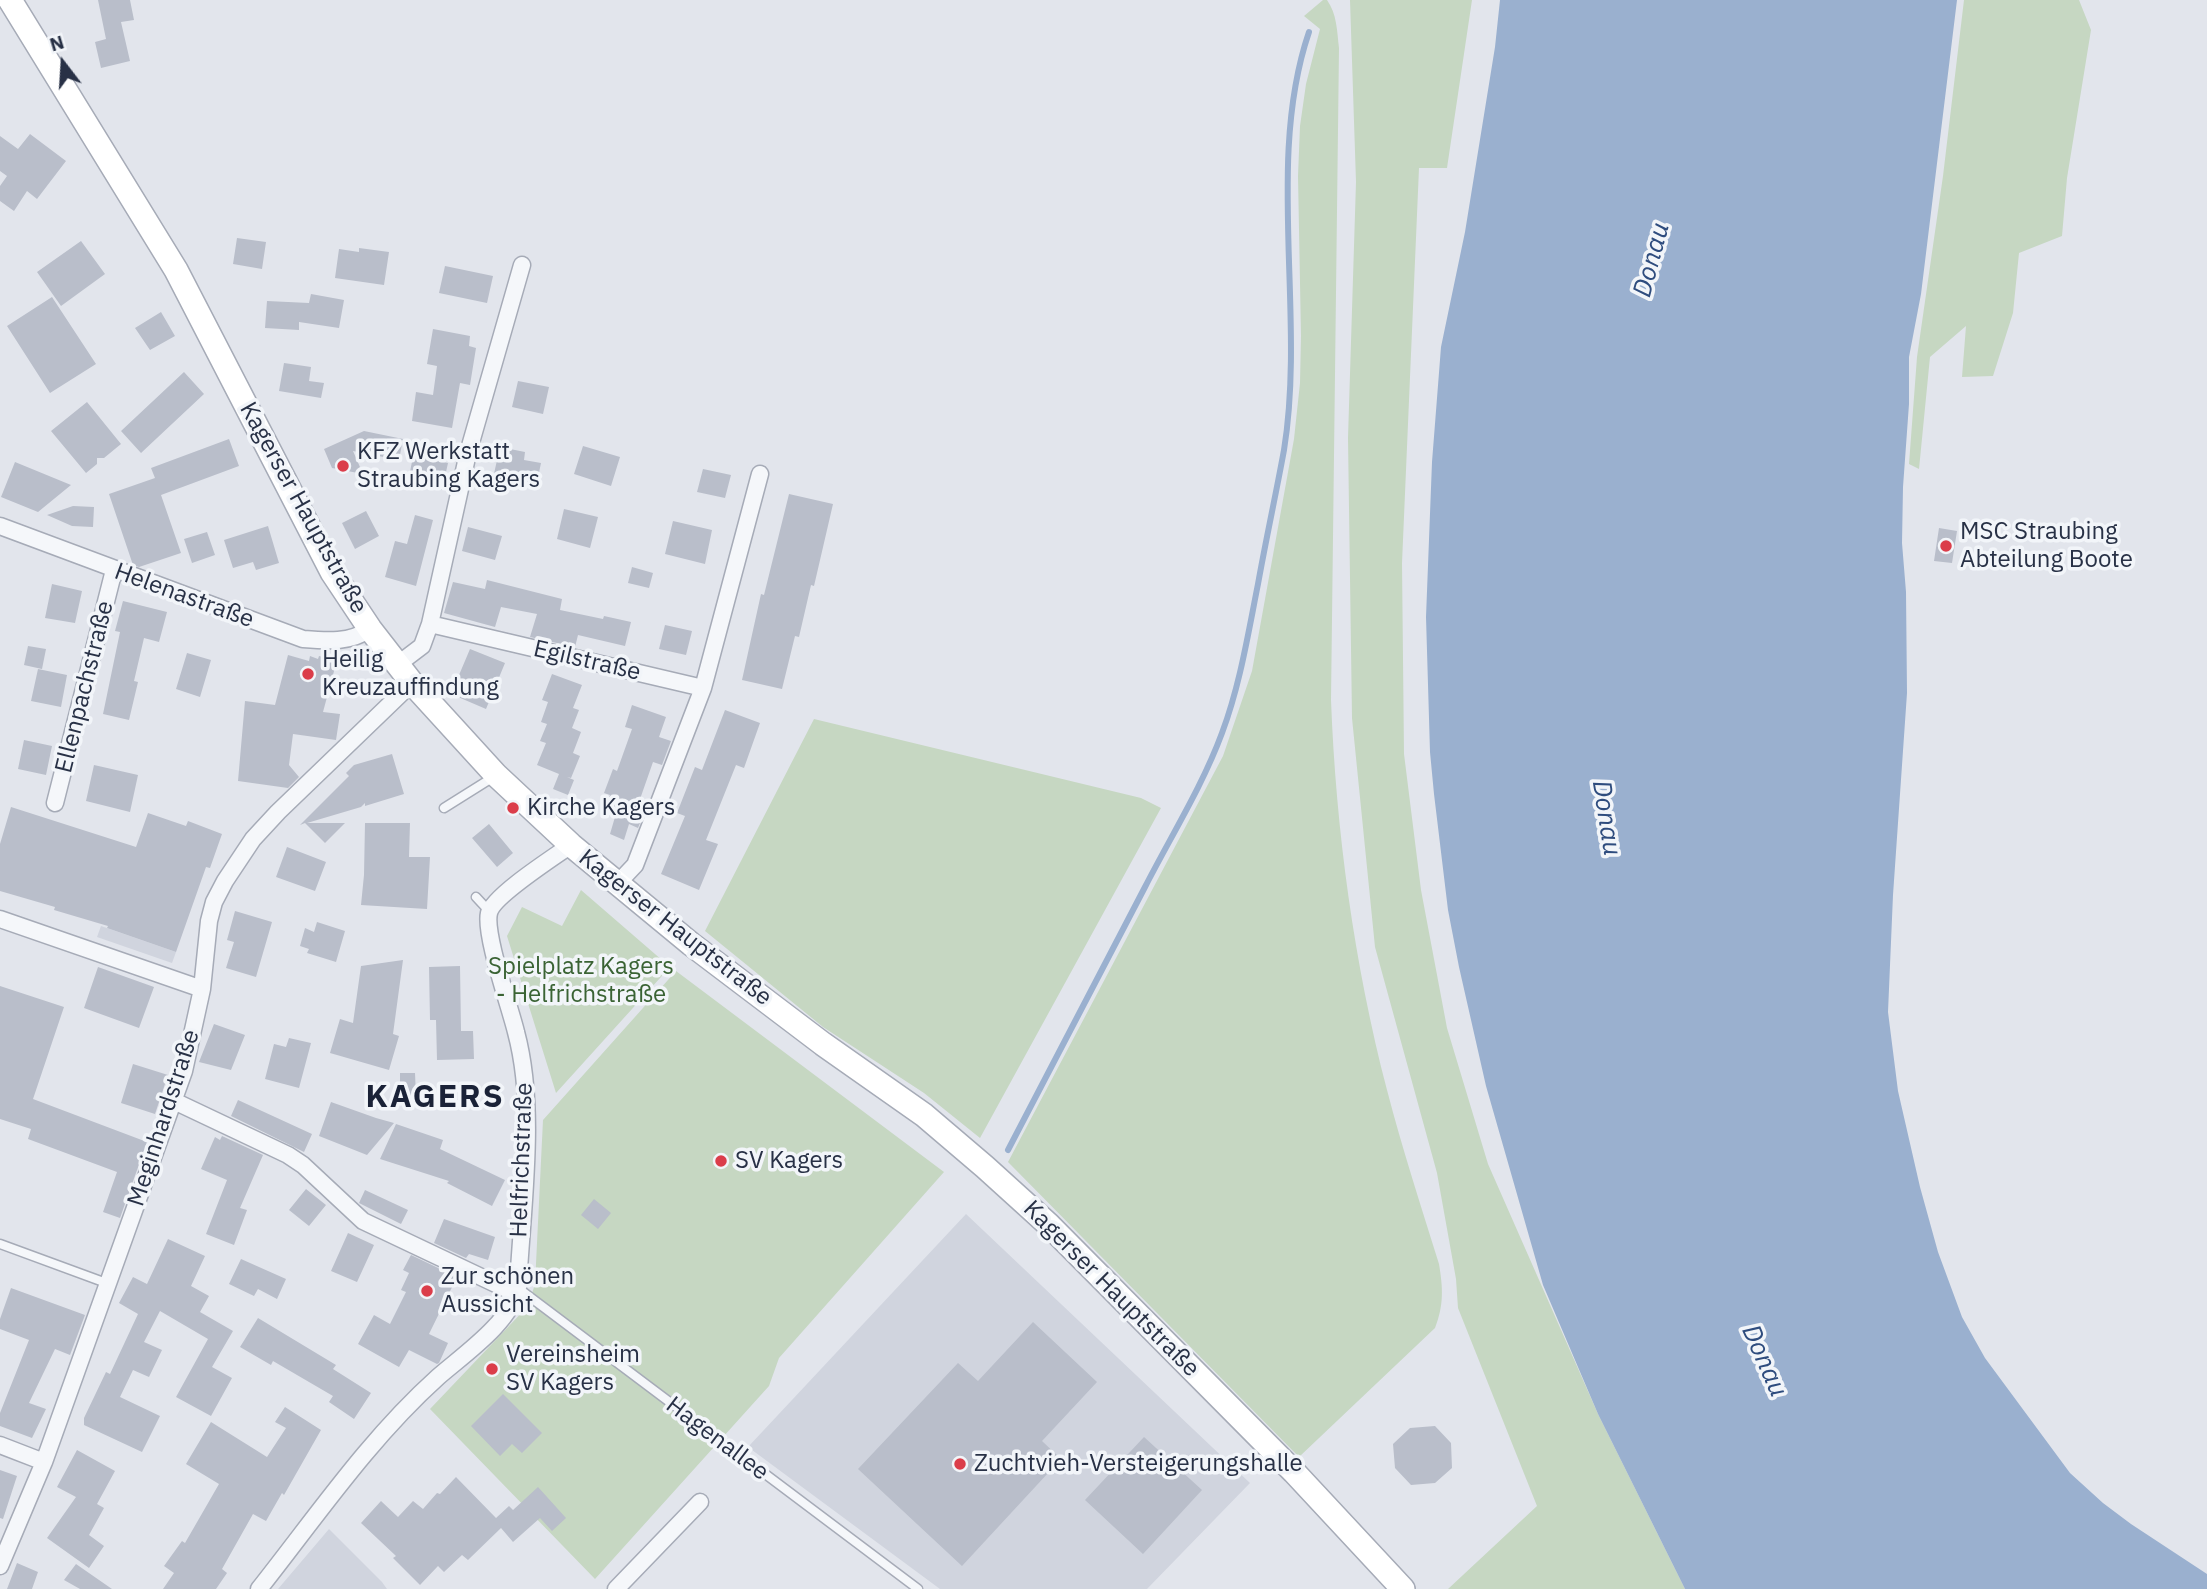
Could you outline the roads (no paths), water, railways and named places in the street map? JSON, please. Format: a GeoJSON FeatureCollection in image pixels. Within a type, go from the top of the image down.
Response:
{"type":"FeatureCollection","features":[{"type":"Feature","properties":{"kind":"street","name":"Kagerser Hauptstraße"},"geometry":{"type":"LineString","coordinates":[[10,0],[176,270],[332,572],[370,629],[412,683],[496,775],[570,845],[746,986],[923,1115],[985,1167],[1049,1226],[1294,1472],[1403,1589]]}},
{"type":"Feature","properties":{"kind":"street"},"geometry":{"type":"LineString","coordinates":[[397,665],[422,646],[430,624],[468,453],[522,265]]}},
{"type":"Feature","properties":{"kind":"street"},"geometry":{"type":"LineString","coordinates":[[617,884],[635,865],[703,688],[760,474]]}},
{"type":"Feature","properties":{"kind":"street","name":"Helenastraße"},"geometry":{"type":"LineString","coordinates":[[0,526],[303,639],[331,641],[359,637],[370,629]]}},
{"type":"Feature","properties":{"kind":"street","name":"Ellenpachstraße"},"geometry":{"type":"LineString","coordinates":[[55,803],[114,570]]}},
{"type":"Feature","properties":{"kind":"street","name":"Egilstraße"},"geometry":{"type":"LineString","coordinates":[[430,624],[703,688]]}},
{"type":"Feature","properties":{"kind":"street","name":"Meginhardstraße"},"geometry":{"type":"LineString","coordinates":[[0,1566],[44,1462],[184,1071],[202,989],[209,921],[214,902],[246,850],[278,812],[412,683]]}},
{"type":"Feature","properties":{"kind":"street"},"geometry":{"type":"LineString","coordinates":[[489,911],[499,898],[570,845]]}},
{"type":"Feature","properties":{"kind":"street","name":"Helfrichstraße"},"geometry":{"type":"LineString","coordinates":[[259,1589],[372,1446],[414,1399],[497,1325],[517,1291],[528,1110],[525,1071],[489,930],[489,911]]}},
{"type":"Feature","properties":{"kind":"street"},"geometry":{"type":"LineString","coordinates":[[0,919],[202,989]]}},
{"type":"Feature","properties":{"kind":"street","name":"Hagenallee"},"geometry":{"type":"LineString","coordinates":[[174,1101],[288,1155],[303,1165],[363,1220],[517,1291]]}},
{"type":"Feature","properties":{"kind":"street"},"geometry":{"type":"LineString","coordinates":[[0,1445],[44,1462]]}},
{"type":"Feature","properties":{"kind":"street"},"geometry":{"type":"LineString","coordinates":[[616,1589],[700,1502]]}},
{"type":"Feature","properties":{"kind":"lane"},"geometry":{"type":"LineString","coordinates":[[444,808],[496,775]]}},
{"type":"Feature","properties":{"kind":"lane"},"geometry":{"type":"LineString","coordinates":[[476,897],[489,911]]}},
{"type":"Feature","properties":{"kind":"lane"},"geometry":{"type":"LineString","coordinates":[[0,1244],[109,1284]]}},
{"type":"Feature","properties":{"kind":"lane","name":"Hagenallee"},"geometry":{"type":"LineString","coordinates":[[517,1291],[918,1589]]}},
{"type":"Feature","properties":{"kind":"water","name":"Donau"},"geometry":{"type":"Polygon","coordinates":[[[1500,0],[1957,0],[1921,294],[1909,357],[1902,543],[1906,592],[1907,693],[1888,1012],[1898,1091],[1938,1252],[1962,1317],[1985,1358],[2070,1473],[2131,1524],[2207,1574],[2207,1589],[1685,1589],[1598,1414],[1543,1285],[1486,1086],[1448,910],[1430,752],[1426,617],[1432,462],[1441,347],[1465,232],[1500,0]]]}},
{"type":"Feature","properties":{"kind":"waterway"},"geometry":{"type":"LineString","coordinates":[[1008,1150],[1196,792],[1222,733],[1234,696],[1284,450],[1290,398],[1290,133],[1296,81],[1309,32]]}},
{"type":"Feature","properties":{"kind":"place","name":"KFZ Werkstatt Straubing Kagers"},"geometry":{"type":"Point","coordinates":[343,466]}},
{"type":"Feature","properties":{"kind":"place","name":"MSC Straubing Abteilung Boote"},"geometry":{"type":"Point","coordinates":[1946,546]}},
{"type":"Feature","properties":{"kind":"place","name":"Heilig Kreuzauffindung"},"geometry":{"type":"Point","coordinates":[308,674]}},
{"type":"Feature","properties":{"kind":"place","name":"Kirche Kagers"},"geometry":{"type":"Point","coordinates":[513,808]}},
{"type":"Feature","properties":{"kind":"place","name":"SV Kagers"},"geometry":{"type":"Point","coordinates":[721,1161]}},
{"type":"Feature","properties":{"kind":"place","name":"Zur schönen Aussicht"},"geometry":{"type":"Point","coordinates":[427,1291]}},
{"type":"Feature","properties":{"kind":"place","name":"Vereinsheim SV Kagers"},"geometry":{"type":"Point","coordinates":[492,1369]}},
{"type":"Feature","properties":{"kind":"place","name":"Zuchtvieh-Versteigerungshalle"},"geometry":{"type":"Point","coordinates":[960,1464]}},
{"type":"Feature","properties":{"kind":"district","name":"KAGERS"},"geometry":{"type":"Point","coordinates":[435,1098]}},
{"type":"Feature","properties":{"kind":"park label","name":"Spielplatz Kagers - Helfrichstraße"},"geometry":{"type":"Point","coordinates":[581,981]}}]}
